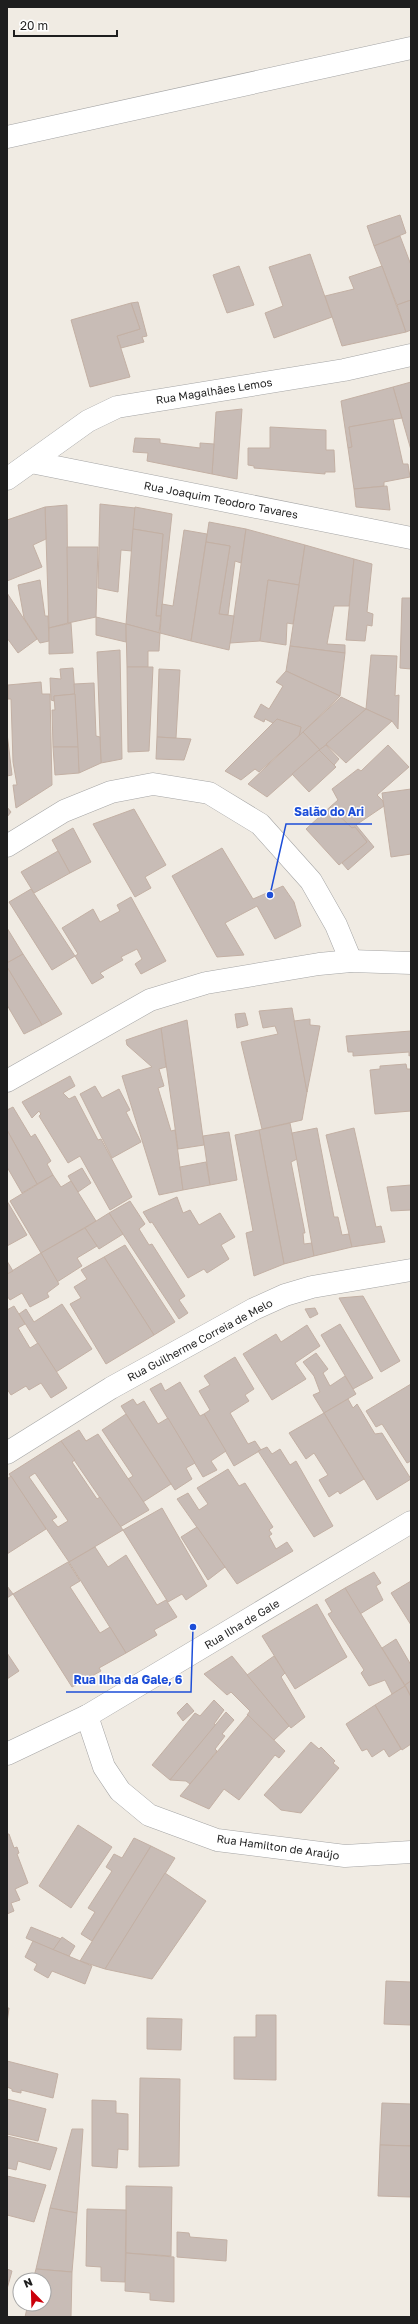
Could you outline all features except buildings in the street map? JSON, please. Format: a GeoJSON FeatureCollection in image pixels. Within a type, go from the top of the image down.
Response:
{"type":"FeatureCollection","features":[{"type":"Feature","properties":{"kind":"street"},"geometry":{"type":"LineString","coordinates":[[7,137],[411,48]]}},
{"type":"Feature","properties":{"kind":"street","name":"Rua Magalhães Lemos"},"geometry":{"type":"LineString","coordinates":[[7,479],[88,421],[118,407],[344,370],[411,355]]}},
{"type":"Feature","properties":{"kind":"street","name":"Rua Joaquim Teodoro Tavares"},"geometry":{"type":"LineString","coordinates":[[31,462],[411,538]]}},
{"type":"Feature","properties":{"kind":"street"},"geometry":{"type":"LineString","coordinates":[[7,846],[64,811],[111,792],[153,784],[209,793],[260,824],[311,881],[336,925],[351,961]]}},
{"type":"Feature","properties":{"kind":"street"},"geometry":{"type":"LineString","coordinates":[[7,1081],[150,1000],[206,983],[319,964],[351,961],[411,963]]}},
{"type":"Feature","properties":{"kind":"street","name":"Rua Guilherme Correia de Melo"},"geometry":{"type":"LineString","coordinates":[[7,1453],[111,1388],[254,1309],[285,1295],[312,1287],[411,1270]]}},
{"type":"Feature","properties":{"kind":"street","name":"Rua Ilha de Gale"},"geometry":{"type":"LineString","coordinates":[[7,1754],[86,1716],[411,1522]]}},
{"type":"Feature","properties":{"kind":"street","name":"Rua Hamilton de Araújo"},"geometry":{"type":"LineString","coordinates":[[86,1716],[104,1767],[120,1791],[149,1816],[217,1840],[345,1856],[411,1852]]}},
{"type":"Feature","properties":{"kind":"place","name":"Salão do Ari"},"geometry":{"type":"Point","coordinates":[270,895]}},
{"type":"Feature","properties":{"kind":"place","name":"Rua Ilha da Gale, 6"},"geometry":{"type":"Point","coordinates":[193,1627]}}]}
